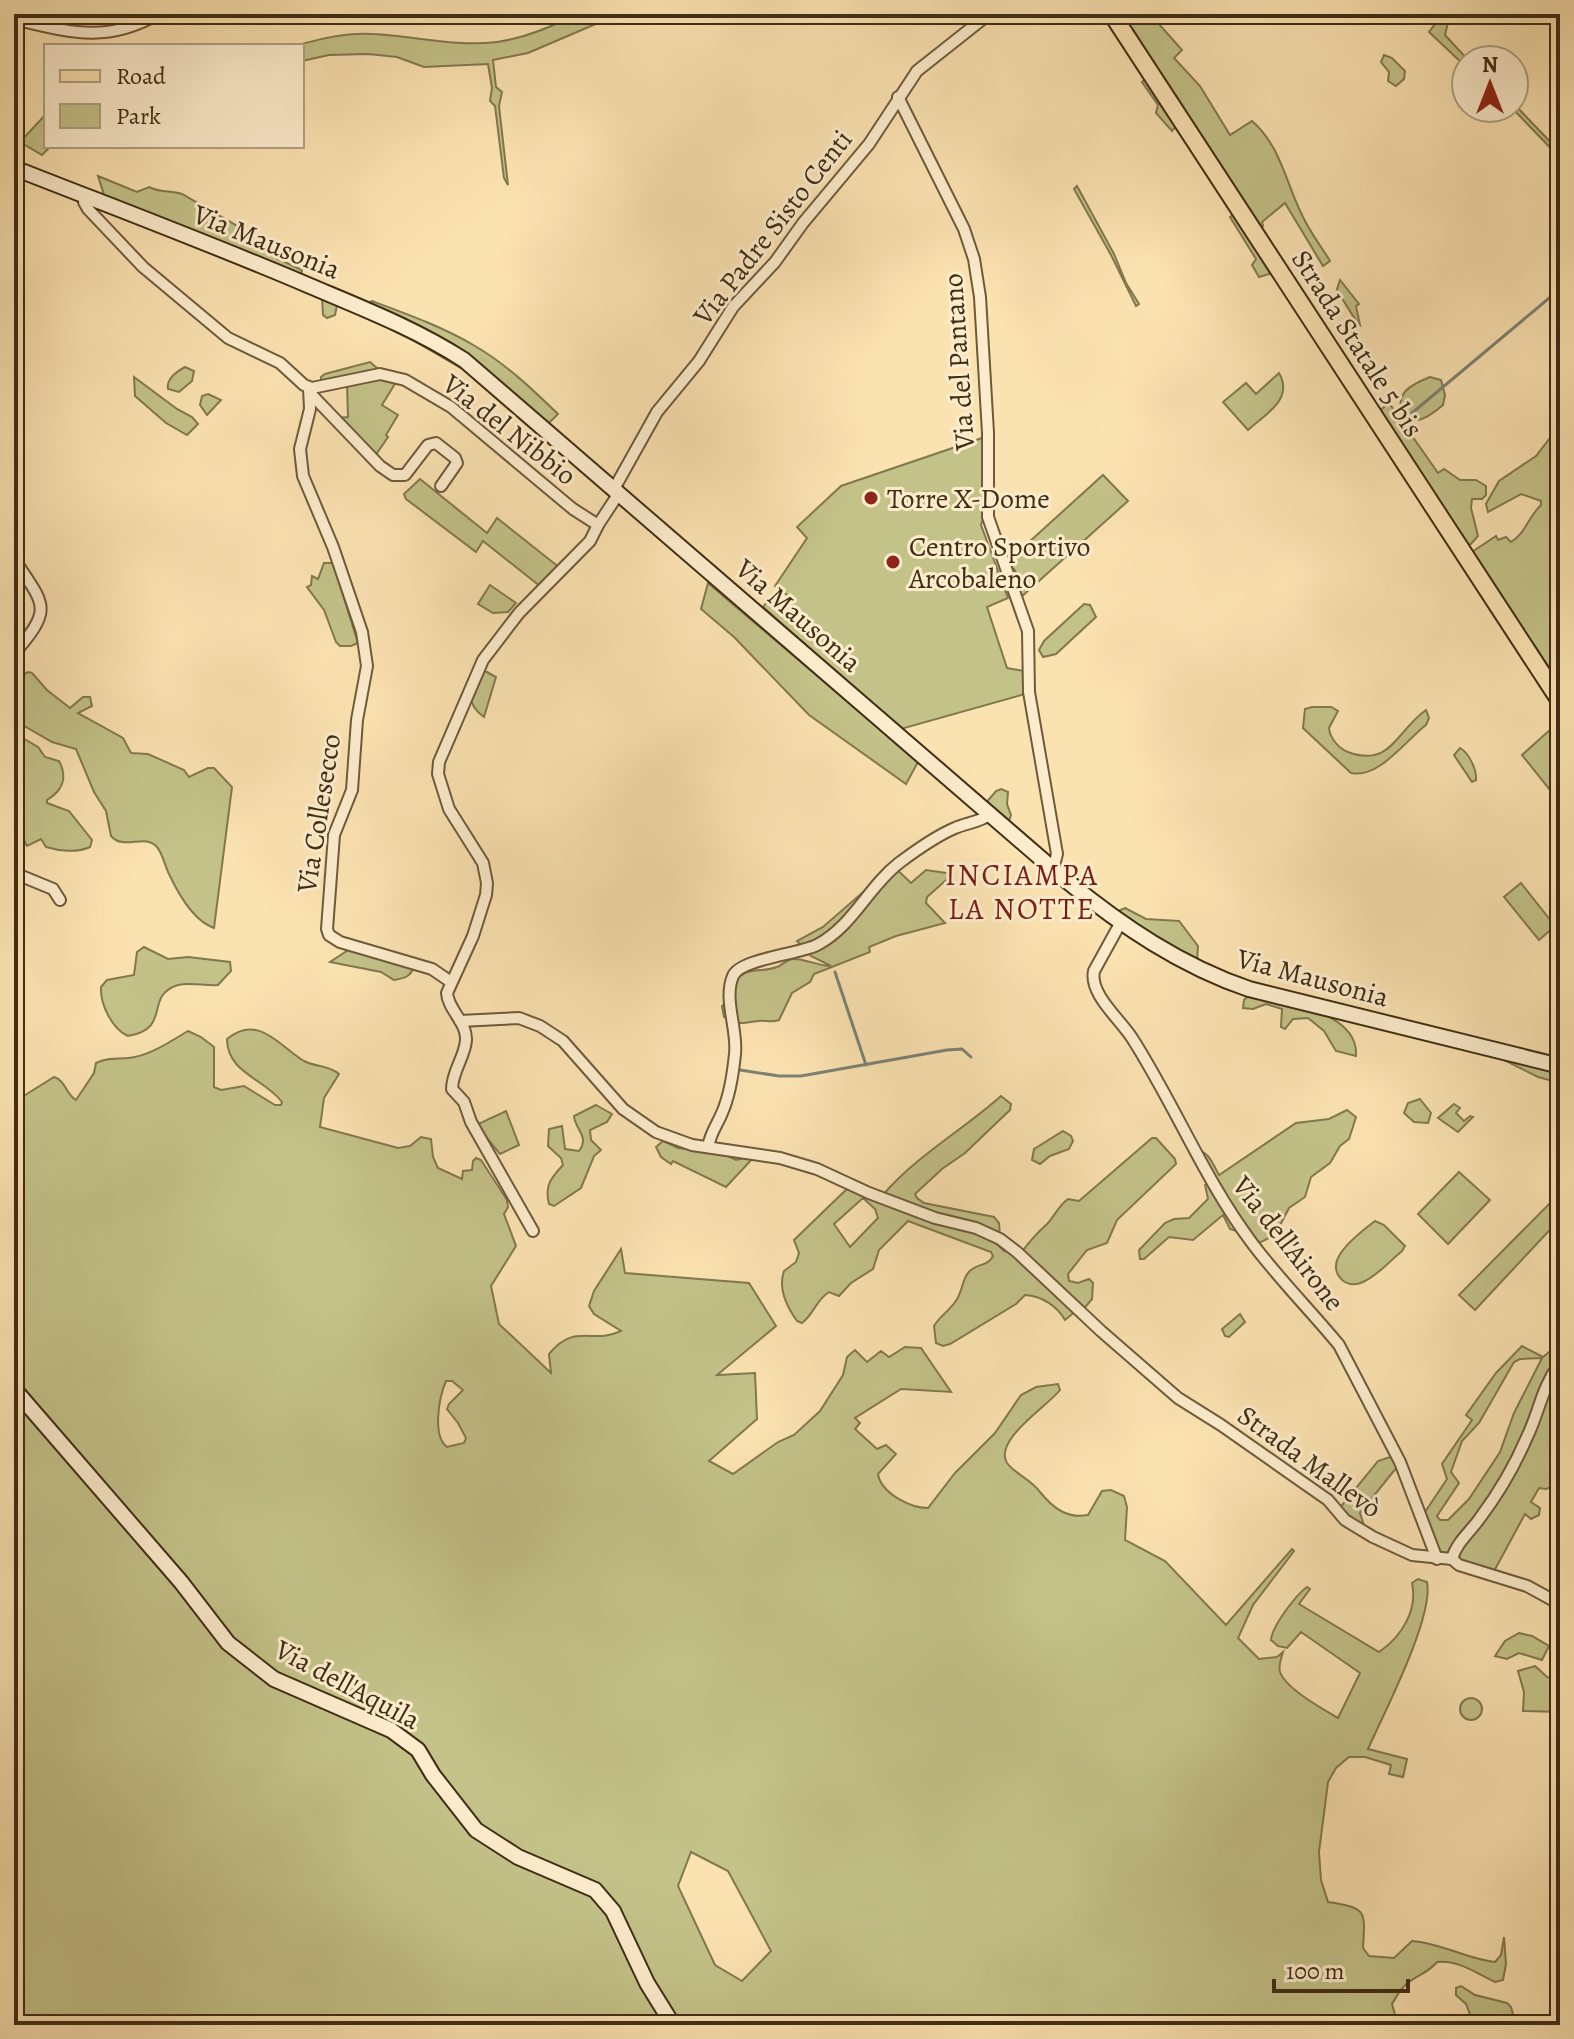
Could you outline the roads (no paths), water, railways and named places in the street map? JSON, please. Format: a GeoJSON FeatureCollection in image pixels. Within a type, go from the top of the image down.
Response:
{"type":"FeatureCollection","features":[{"type":"Feature","properties":{"kind":"main road","name":"Strada Statale 5 bis"},"geometry":{"type":"LineString","coordinates":[[1112,14],[1560,701]]}},
{"type":"Feature","properties":{"kind":"main road","name":"Via Mausonia"},"geometry":{"type":"LineString","coordinates":[[14,168],[263,266],[396,322],[438,344],[486,378],[1053,869],[1121,922],[1186,963],[1249,989],[1560,1066]]}},
{"type":"Feature","properties":{"kind":"main road","name":"Via dell'Aquila"},"geometry":{"type":"LineString","coordinates":[[14,1389],[181,1582],[228,1643],[274,1679],[391,1730],[418,1750],[433,1775],[476,1830],[518,1857],[595,1890],[613,1911],[647,1983],[673,2025]]}},
{"type":"Feature","properties":{"kind":"street"},"geometry":{"type":"LineString","coordinates":[[14,19],[87,34],[126,30],[158,14]]}},
{"type":"Feature","properties":{"kind":"street","name":"Via Padre Sisto Centi"},"geometry":{"type":"LineString","coordinates":[[451,982],[473,936],[487,883],[483,863],[449,809],[438,774],[439,762],[483,660],[519,613],[590,541],[653,418],[703,354],[727,316],[775,262],[863,151],[922,65],[989,14]]}},
{"type":"Feature","properties":{"kind":"street","name":"Via del Pantano"},"geometry":{"type":"LineString","coordinates":[[898,97],[964,229],[974,259],[980,297],[988,433],[988,517],[1028,631],[1029,692],[1058,855],[1053,869]]}},
{"type":"Feature","properties":{"kind":"street"},"geometry":{"type":"LineString","coordinates":[[85,196],[88,209],[143,267],[228,338],[280,363],[310,390],[380,466],[393,475],[405,475],[428,445],[436,443],[455,458],[457,463],[441,486]]}},
{"type":"Feature","properties":{"kind":"street","name":"Via del Nibbio"},"geometry":{"type":"LineString","coordinates":[[310,390],[380,374],[405,380],[451,407],[573,509],[598,525]]}},
{"type":"Feature","properties":{"kind":"street","name":"Via Collesecco"},"geometry":{"type":"LineString","coordinates":[[310,390],[310,414],[301,443],[303,476],[333,547],[362,632],[367,666],[357,720],[352,790],[334,835],[327,929],[333,939],[340,942],[432,969],[451,982]]}},
{"type":"Feature","properties":{"kind":"street"},"geometry":{"type":"LineString","coordinates":[[14,559],[40,598],[42,610],[34,629],[14,654]]}},
{"type":"Feature","properties":{"kind":"street"},"geometry":{"type":"LineString","coordinates":[[708,1147],[711,1133],[728,1098],[734,1069],[736,1049],[731,987],[737,969],[806,950],[824,941],[848,921],[897,864],[945,833],[989,815]]}},
{"type":"Feature","properties":{"kind":"street"},"geometry":{"type":"LineString","coordinates":[[14,873],[53,889],[60,900]]}},
{"type":"Feature","properties":{"kind":"street","name":"Via dell'Airone"},"geometry":{"type":"LineString","coordinates":[[1121,922],[1094,971],[1096,989],[1131,1036],[1177,1114],[1202,1165],[1251,1242],[1350,1362],[1400,1462],[1437,1559]]}},
{"type":"Feature","properties":{"kind":"street"},"geometry":{"type":"LineString","coordinates":[[451,982],[447,1000],[460,1021],[466,1042],[452,1080],[452,1089],[464,1102],[471,1122],[533,1231]]}},
{"type":"Feature","properties":{"kind":"street","name":"Strada Mallevò"},"geometry":{"type":"LineString","coordinates":[[460,1021],[519,1018],[540,1026],[563,1041],[623,1109],[656,1132],[692,1145],[780,1158],[817,1169],[935,1218],[976,1228],[1000,1239],[1178,1398],[1328,1500],[1345,1520],[1412,1555],[1452,1559]]}},
{"type":"Feature","properties":{"kind":"street"},"geometry":{"type":"LineString","coordinates":[[1560,1363],[1546,1382],[1528,1436],[1508,1473],[1481,1518],[1455,1549],[1452,1559],[1459,1565],[1527,1586],[1560,1604]]}},
{"type":"Feature","properties":{"kind":"waterway"},"geometry":{"type":"LineString","coordinates":[[1412,413],[1560,289]]}},
{"type":"Feature","properties":{"kind":"waterway"},"geometry":{"type":"LineString","coordinates":[[835,972],[866,1065]]}},
{"type":"Feature","properties":{"kind":"waterway"},"geometry":{"type":"LineString","coordinates":[[740,1070],[801,1076],[947,1050],[962,1049],[971,1057]]}},
{"type":"Feature","properties":{"kind":"place","name":"Torre X-Dome"},"geometry":{"type":"Point","coordinates":[871,498]}},
{"type":"Feature","properties":{"kind":"place","name":"Centro Sportivo Arcobaleno"},"geometry":{"type":"Point","coordinates":[893,562]}},
{"type":"Feature","properties":{"kind":"district","name":"INCIAMPA LA NOTTE"},"geometry":{"type":"Point","coordinates":[1022,892]}}]}
